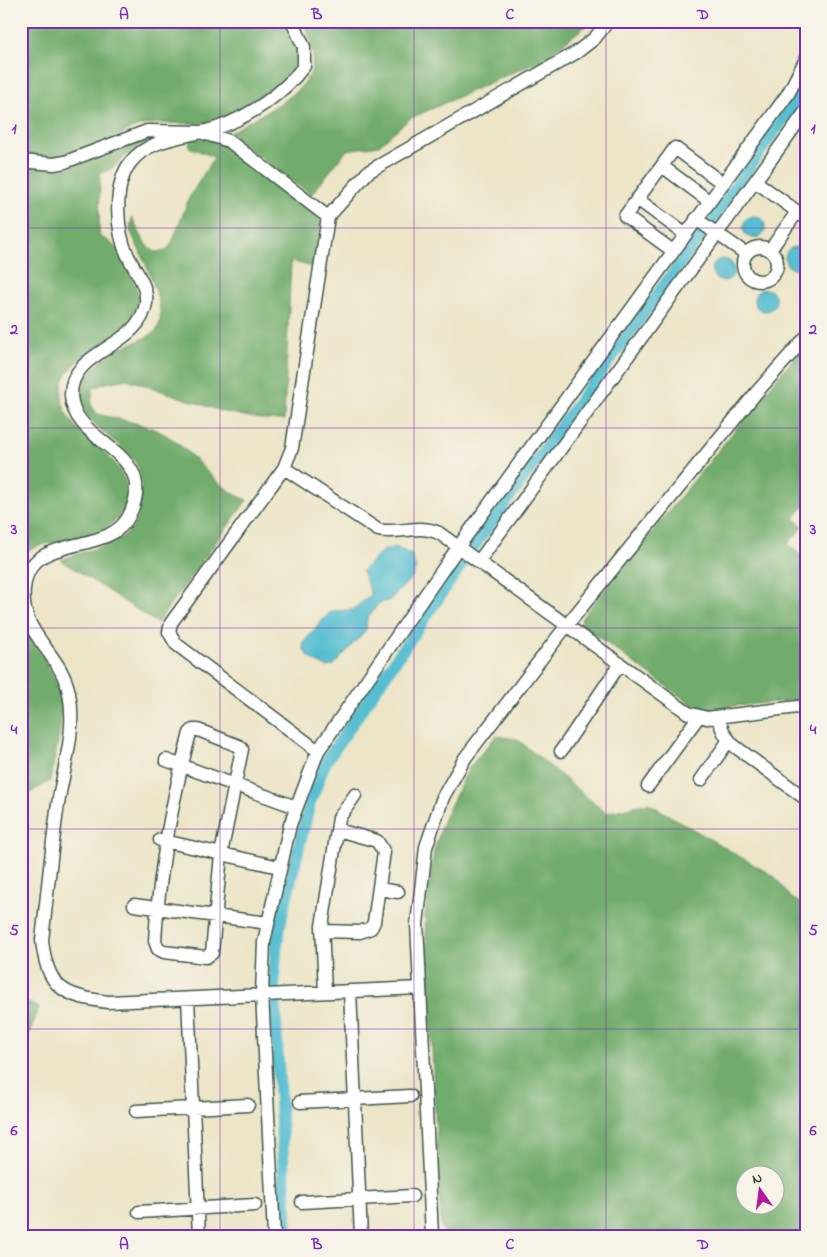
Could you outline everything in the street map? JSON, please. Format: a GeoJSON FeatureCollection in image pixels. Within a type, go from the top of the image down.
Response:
{"type":"FeatureCollection","features":[{"type":"Feature","properties":{"kind":"street"},"geometry":{"type":"LineString","coordinates":[[292,21],[304,47],[304,66],[296,77],[282,90],[235,120],[152,146],[130,163],[124,174],[119,196],[120,229],[128,255],[145,289],[146,305],[136,326],[118,342],[82,367],[74,378],[71,393],[73,404],[79,417],[89,429],[124,458],[133,473],[136,487],[135,499],[128,518],[118,530],[106,537],[62,548],[36,561],[26,576],[22,596],[23,611],[67,684],[70,702],[71,726],[57,812],[42,940],[46,963],[56,984],[74,997],[108,1002],[420,988]]}},
{"type":"Feature","properties":{"kind":"street"},"geometry":{"type":"LineString","coordinates":[[318,751],[176,644],[169,632],[171,623],[284,468],[292,448],[328,218],[368,172],[578,52],[595,38],[608,21]]}},
{"type":"Feature","properties":{"kind":"street"},"geometry":{"type":"LineString","coordinates":[[706,227],[709,201],[788,94],[806,59]]}},
{"type":"Feature","properties":{"kind":"street"},"geometry":{"type":"LineString","coordinates":[[274,1236],[264,942],[279,867],[296,807],[318,751],[469,553],[706,227],[755,181],[806,111]]}},
{"type":"Feature","properties":{"kind":"street"},"geometry":{"type":"LineString","coordinates":[[21,161],[54,164],[65,162],[147,131],[200,132],[229,141],[328,218]]}},
{"type":"Feature","properties":{"kind":"street"},"geometry":{"type":"LineString","coordinates":[[673,251],[625,216],[675,148],[722,183]]}},
{"type":"Feature","properties":{"kind":"street"},"geometry":{"type":"LineString","coordinates":[[662,166],[709,201]]}},
{"type":"Feature","properties":{"kind":"street"},"geometry":{"type":"LineString","coordinates":[[755,181],[802,215],[770,250]]}},
{"type":"Feature","properties":{"kind":"street"},"geometry":{"type":"LineString","coordinates":[[638,198],[685,234]]}},
{"type":"Feature","properties":{"kind":"street"},"geometry":{"type":"LineString","coordinates":[[469,553],[685,234],[706,227]]}},
{"type":"Feature","properties":{"kind":"street"},"geometry":{"type":"LineString","coordinates":[[706,227],[745,253]]}},
{"type":"Feature","properties":{"kind":"street"},"geometry":{"type":"LineString","coordinates":[[754,247],[770,250],[776,258],[776,269],[765,280],[754,280],[745,274],[742,264],[745,253],[754,247]]}},
{"type":"Feature","properties":{"kind":"street"},"geometry":{"type":"LineString","coordinates":[[432,1236],[417,924],[426,847],[443,797],[465,758],[567,625],[756,393],[806,337]]}},
{"type":"Feature","properties":{"kind":"street"},"geometry":{"type":"LineString","coordinates":[[284,468],[378,530],[386,532],[429,528],[469,553],[688,713],[717,718],[806,706]]}},
{"type":"Feature","properties":{"kind":"street"},"geometry":{"type":"LineString","coordinates":[[561,751],[620,664]]}},
{"type":"Feature","properties":{"kind":"street"},"geometry":{"type":"LineString","coordinates":[[648,786],[698,716]]}},
{"type":"Feature","properties":{"kind":"street"},"geometry":{"type":"LineString","coordinates":[[717,718],[729,740],[806,799]]}},
{"type":"Feature","properties":{"kind":"street"},"geometry":{"type":"LineString","coordinates":[[198,730],[239,746],[242,756],[236,785],[221,854],[210,956],[164,952],[158,949],[155,941],[163,840],[190,733],[198,730]]}},
{"type":"Feature","properties":{"kind":"street"},"geometry":{"type":"LineString","coordinates":[[701,780],[729,740]]}},
{"type":"Feature","properties":{"kind":"street"},"geometry":{"type":"LineString","coordinates":[[166,760],[296,807]]}},
{"type":"Feature","properties":{"kind":"street"},"geometry":{"type":"LineString","coordinates":[[325,992],[322,931],[342,812],[355,795]]}},
{"type":"Feature","properties":{"kind":"street"},"geometry":{"type":"LineString","coordinates":[[322,931],[360,932],[371,928],[379,889],[384,856],[382,846],[377,841],[338,830]]}},
{"type":"Feature","properties":{"kind":"street"},"geometry":{"type":"LineString","coordinates":[[163,840],[279,867]]}},
{"type":"Feature","properties":{"kind":"street"},"geometry":{"type":"LineString","coordinates":[[379,889],[398,892]]}},
{"type":"Feature","properties":{"kind":"street"},"geometry":{"type":"LineString","coordinates":[[134,905],[268,923]]}},
{"type":"Feature","properties":{"kind":"street"},"geometry":{"type":"LineString","coordinates":[[350,991],[361,1236]]}},
{"type":"Feature","properties":{"kind":"street"},"geometry":{"type":"LineString","coordinates":[[188,999],[199,1236]]}},
{"type":"Feature","properties":{"kind":"street"},"geometry":{"type":"LineString","coordinates":[[300,1102],[410,1096]]}},
{"type":"Feature","properties":{"kind":"street"},"geometry":{"type":"LineString","coordinates":[[136,1111],[248,1105]]}},
{"type":"Feature","properties":{"kind":"street"},"geometry":{"type":"LineString","coordinates":[[302,1202],[412,1196]]}},
{"type":"Feature","properties":{"kind":"street"},"geometry":{"type":"LineString","coordinates":[[139,1212],[254,1206]]}},
{"type":"Feature","properties":{"kind":"green space"},"geometry":{"type":"Polygon","coordinates":[[[21,21],[285,21],[293,40],[298,60],[269,92],[257,101],[230,115],[202,123],[159,123],[141,126],[79,151],[58,155],[35,155],[21,153],[21,21]]]}},
{"type":"Feature","properties":{"kind":"green space"},"geometry":{"type":"Polygon","coordinates":[[[304,21],[592,21],[545,58],[409,119],[379,145],[347,150],[311,195],[228,134],[287,99],[306,81],[311,71],[313,59],[310,39],[304,21]]]}},
{"type":"Feature","properties":{"kind":"green space"},"geometry":{"type":"Polygon","coordinates":[[[149,135],[160,138],[138,146],[114,167],[100,173],[99,236],[115,247],[123,259],[138,293],[135,310],[121,329],[78,361],[66,375],[63,382],[62,400],[67,414],[75,426],[110,458],[120,470],[126,485],[127,500],[122,512],[114,522],[104,528],[80,537],[42,545],[21,554],[21,164],[38,168],[64,169],[85,163],[122,143],[149,135]]]}},
{"type":"Feature","properties":{"kind":"green space"},"geometry":{"type":"Polygon","coordinates":[[[196,138],[216,141],[230,149],[317,216],[321,222],[312,267],[291,261],[284,420],[265,420],[224,412],[127,379],[106,383],[93,388],[91,405],[97,414],[148,427],[167,436],[186,450],[216,480],[247,500],[157,623],[61,560],[102,546],[125,535],[132,529],[138,516],[142,484],[137,465],[85,412],[81,401],[82,388],[89,374],[106,357],[119,348],[152,334],[159,326],[158,300],[147,267],[130,230],[132,218],[146,245],[155,252],[166,251],[172,243],[189,198],[214,157],[189,147],[190,140],[196,138]]]}},
{"type":"Feature","properties":{"kind":"green space"},"geometry":{"type":"Polygon","coordinates":[[[806,343],[806,508],[803,507],[794,518],[803,526],[788,544],[806,560],[806,699],[705,709],[694,706],[584,627],[581,619],[806,343]]]}},
{"type":"Feature","properties":{"kind":"green space"},"geometry":{"type":"Polygon","coordinates":[[[21,626],[53,675],[61,701],[61,714],[50,781],[21,798],[21,626]]]}},
{"type":"Feature","properties":{"kind":"green space"},"geometry":{"type":"Polygon","coordinates":[[[496,736],[517,739],[606,813],[648,803],[775,877],[791,898],[806,906],[806,1236],[447,1236],[441,1226],[425,916],[434,851],[444,819],[469,768],[496,736]]]}},
{"type":"Feature","properties":{"kind":"green space"},"geometry":{"type":"Polygon","coordinates":[[[21,999],[39,1008],[21,1056],[21,999]]]}},
{"type":"Feature","properties":{"kind":"water"},"geometry":{"type":"Polygon","coordinates":[[[754,216],[762,219],[765,227],[762,235],[754,238],[746,235],[743,227],[746,219],[754,216]]]}},
{"type":"Feature","properties":{"kind":"water"},"geometry":{"type":"Polygon","coordinates":[[[796,247],[804,250],[807,258],[804,266],[796,269],[788,266],[785,258],[788,250],[796,247]]]}},
{"type":"Feature","properties":{"kind":"water"},"geometry":{"type":"Polygon","coordinates":[[[723,259],[731,262],[734,270],[731,278],[723,281],[715,278],[712,270],[715,262],[723,259]]]}},
{"type":"Feature","properties":{"kind":"water"},"geometry":{"type":"Polygon","coordinates":[[[765,289],[773,292],[776,300],[773,308],[765,311],[757,308],[754,300],[757,292],[765,289]]]}},
{"type":"Feature","properties":{"kind":"water"},"geometry":{"type":"Polygon","coordinates":[[[395,547],[412,555],[416,569],[412,577],[390,600],[379,603],[367,618],[366,630],[334,665],[327,667],[311,658],[305,652],[303,643],[331,611],[353,610],[370,595],[370,590],[362,571],[382,551],[395,547]]]}},
{"type":"Feature","properties":{"kind":"waterway"},"geometry":{"type":"LineString","coordinates":[[287,1236],[274,986],[276,949],[282,915],[310,803],[325,763],[474,546],[714,217],[806,86]]}}]}
